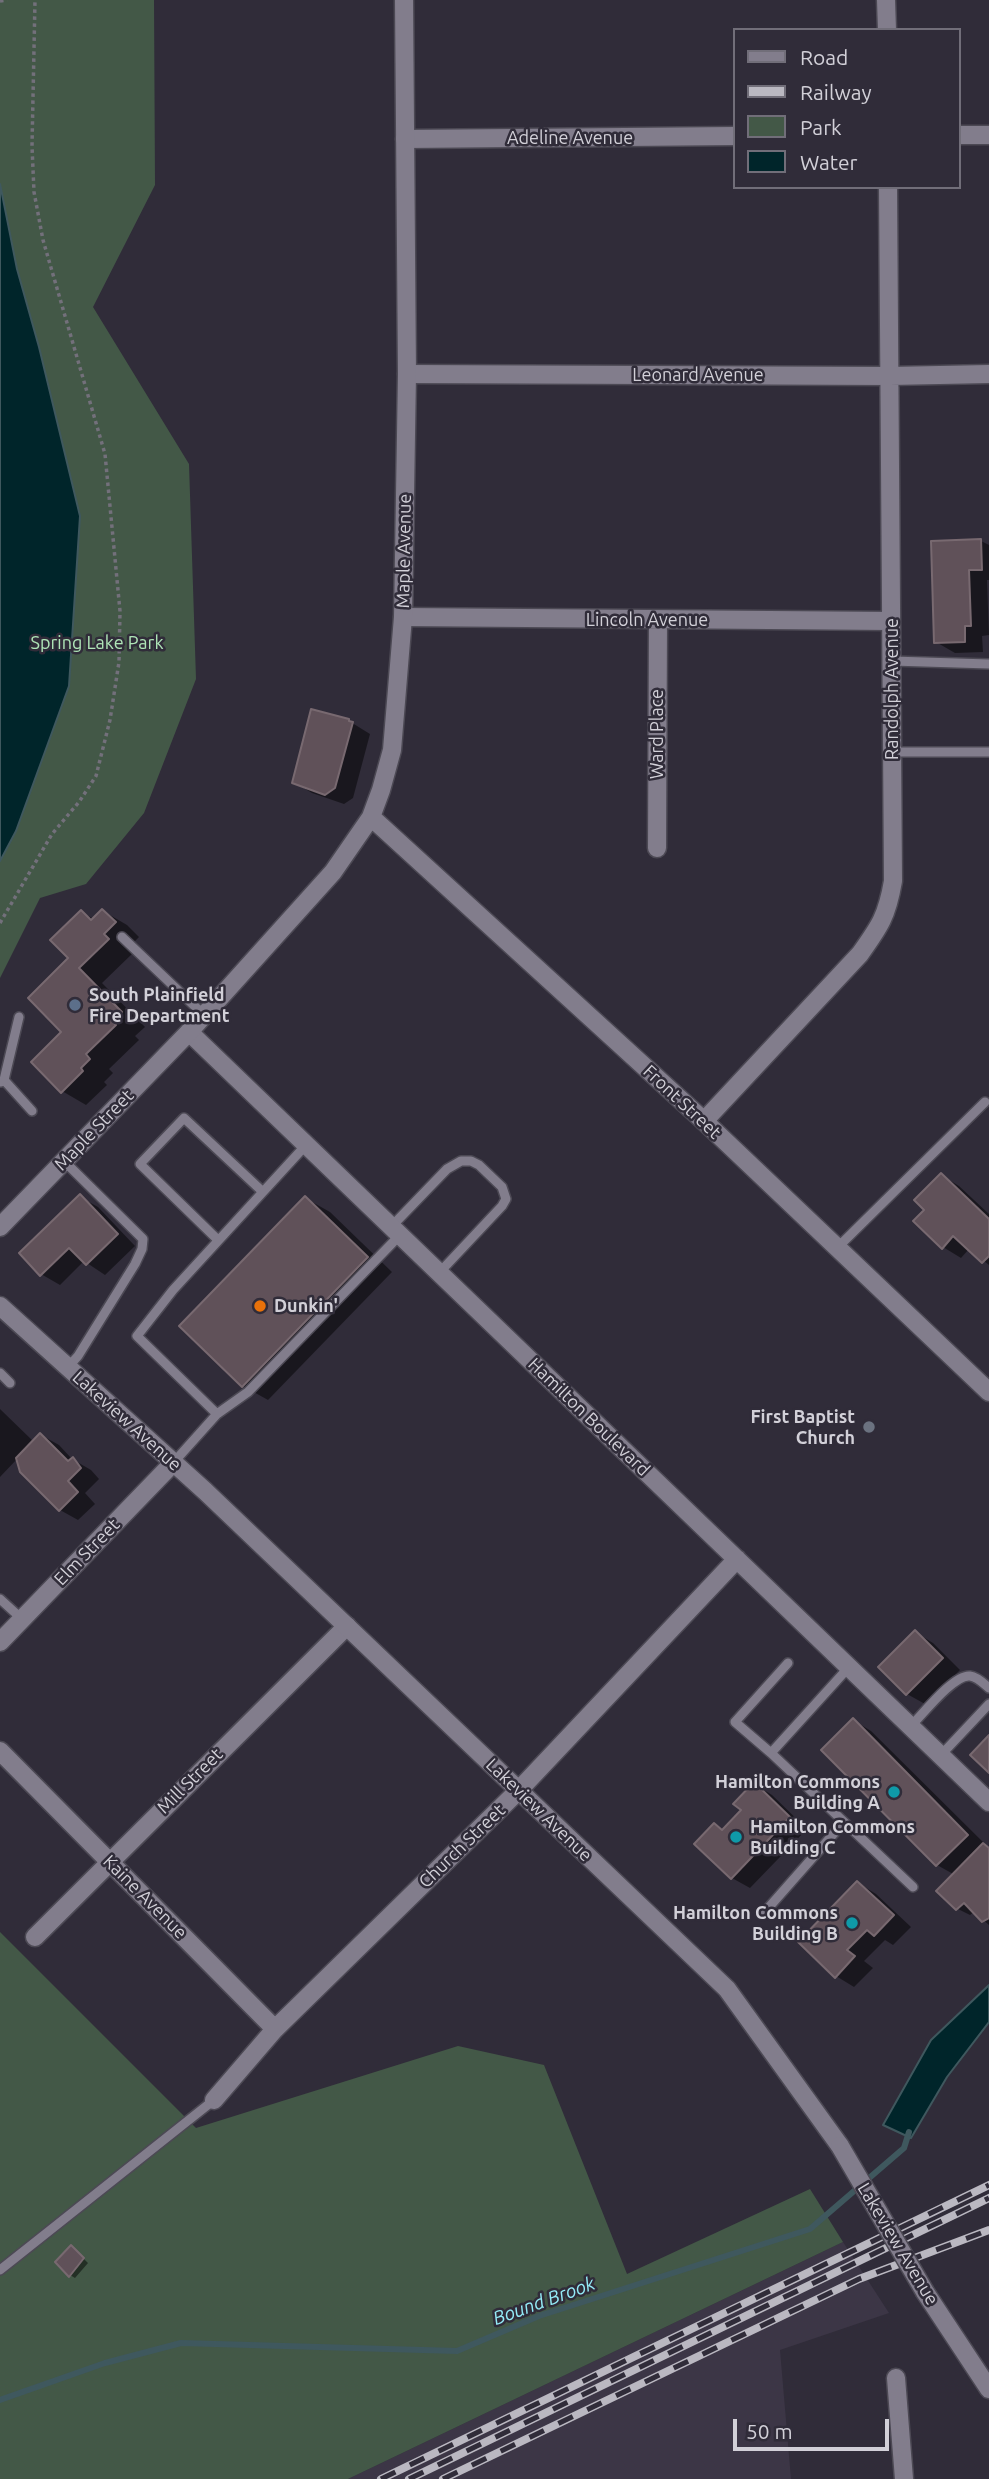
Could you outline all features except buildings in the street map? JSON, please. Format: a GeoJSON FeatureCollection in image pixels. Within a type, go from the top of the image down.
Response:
{"type":"FeatureCollection","features":[{"type":"Feature","properties":{"kind":"street","name":"Maple Avenue"},"geometry":{"type":"LineString","coordinates":[[189,1032],[333,872],[371,817],[392,750],[403,617],[407,374],[404,0]]}},
{"type":"Feature","properties":{"kind":"street"},"geometry":{"type":"LineString","coordinates":[[887,0],[887,28]]}},
{"type":"Feature","properties":{"kind":"street"},"geometry":{"type":"LineString","coordinates":[[961,135],[989,135]]}},
{"type":"Feature","properties":{"kind":"street","name":"Adeline Avenue"},"geometry":{"type":"LineString","coordinates":[[405,139],[734,136]]}},
{"type":"Feature","properties":{"kind":"street","name":"Randolph Avenue"},"geometry":{"type":"LineString","coordinates":[[704,1121],[860,954],[888,909],[893,881],[888,189]]}},
{"type":"Feature","properties":{"kind":"street","name":"Leonard Avenue"},"geometry":{"type":"LineString","coordinates":[[407,374],[989,374]]}},
{"type":"Feature","properties":{"kind":"street","name":"Lincoln Avenue"},"geometry":{"type":"LineString","coordinates":[[403,617],[891,621]]}},
{"type":"Feature","properties":{"kind":"street","name":"Ward Place"},"geometry":{"type":"LineString","coordinates":[[657,848],[658,620]]}},
{"type":"Feature","properties":{"kind":"street","name":"Front Street"},"geometry":{"type":"LineString","coordinates":[[371,817],[704,1121],[989,1392]]}},
{"type":"Feature","properties":{"kind":"street","name":"Hamilton Boulevard"},"geometry":{"type":"LineString","coordinates":[[189,1032],[989,1802]]}},
{"type":"Feature","properties":{"kind":"street","name":"Maple Street"},"geometry":{"type":"LineString","coordinates":[[0,1227],[189,1032]]}},
{"type":"Feature","properties":{"kind":"street","name":"Lakeview Avenue"},"geometry":{"type":"LineString","coordinates":[[0,1306],[174,1462],[727,1989],[839,2146],[925,2292],[989,2389]]}},
{"type":"Feature","properties":{"kind":"street","name":"Elm Street"},"geometry":{"type":"LineString","coordinates":[[0,1643],[174,1462]]}},
{"type":"Feature","properties":{"kind":"street","name":"Church Street"},"geometry":{"type":"LineString","coordinates":[[214,2101],[275,2029],[519,1790],[737,1559]]}},
{"type":"Feature","properties":{"kind":"street","name":"Mill Street"},"geometry":{"type":"LineString","coordinates":[[35,1937],[347,1626]]}},
{"type":"Feature","properties":{"kind":"street","name":"Kaine Avenue"},"geometry":{"type":"LineString","coordinates":[[0,1751],[275,2029]]}},
{"type":"Feature","properties":{"kind":"street"},"geometry":{"type":"LineString","coordinates":[[897,2378],[904,2479]]}},
{"type":"Feature","properties":{"kind":"lane"},"geometry":{"type":"LineString","coordinates":[[891,661],[989,664]]}},
{"type":"Feature","properties":{"kind":"lane"},"geometry":{"type":"LineString","coordinates":[[892,752],[989,752]]}},
{"type":"Feature","properties":{"kind":"lane"},"geometry":{"type":"LineString","coordinates":[[122,937],[204,1015]]}},
{"type":"Feature","properties":{"kind":"lane"},"geometry":{"type":"LineString","coordinates":[[19,1017],[2,1082],[32,1111]]}},
{"type":"Feature","properties":{"kind":"lane"},"geometry":{"type":"LineString","coordinates":[[837,1248],[985,1102]]}},
{"type":"Feature","properties":{"kind":"lane"},"geometry":{"type":"LineString","coordinates":[[218,1240],[141,1164],[184,1118],[263,1192]]}},
{"type":"Feature","properties":{"kind":"lane"},"geometry":{"type":"LineString","coordinates":[[217,1415],[137,1336],[173,1290],[306,1145]]}},
{"type":"Feature","properties":{"kind":"lane"},"geometry":{"type":"LineString","coordinates":[[64,1161],[143,1239],[135,1264],[78,1356],[68,1367]]}},
{"type":"Feature","properties":{"kind":"lane"},"geometry":{"type":"LineString","coordinates":[[174,1462],[217,1415],[248,1392],[396,1231],[453,1164],[471,1161],[499,1184],[506,1199],[439,1273]]}},
{"type":"Feature","properties":{"kind":"lane"},"geometry":{"type":"LineString","coordinates":[[0,1373],[10,1383]]}},
{"type":"Feature","properties":{"kind":"lane"},"geometry":{"type":"LineString","coordinates":[[0,1599],[22,1619]]}},
{"type":"Feature","properties":{"kind":"lane"},"geometry":{"type":"LineString","coordinates":[[788,1664],[735,1722],[913,1887]]}},
{"type":"Feature","properties":{"kind":"lane"},"geometry":{"type":"LineString","coordinates":[[771,1753],[849,1667]]}},
{"type":"Feature","properties":{"kind":"lane"},"geometry":{"type":"LineString","coordinates":[[911,1726],[961,1678],[968,1675],[975,1677],[989,1688]]}},
{"type":"Feature","properties":{"kind":"lane"},"geometry":{"type":"LineString","coordinates":[[941,1755],[989,1704]]}},
{"type":"Feature","properties":{"kind":"lane"},"geometry":{"type":"LineString","coordinates":[[763,1914],[844,1822]]}},
{"type":"Feature","properties":{"kind":"lane"},"geometry":{"type":"LineString","coordinates":[[0,2270],[214,2101]]}},
{"type":"Feature","properties":{"kind":"path"},"geometry":{"type":"LineString","coordinates":[[0,923],[52,834],[79,802],[96,776],[110,720],[119,649],[120,611],[105,454],[43,240],[34,192],[32,146],[35,0]]}},
{"type":"Feature","properties":{"kind":"shaded area"},"geometry":{"type":"Polygon","coordinates":[[[843,2242],[889,2313],[780,2350],[791,2479],[348,2479],[843,2242]]]}},
{"type":"Feature","properties":{"kind":"green space","name":"Spring Lake Park"},"geometry":{"type":"Polygon","coordinates":[[[0,0],[154,0],[155,185],[93,307],[189,464],[196,679],[144,813],[86,884],[40,898],[0,978],[0,0]]]}},
{"type":"Feature","properties":{"kind":"green space"},"geometry":{"type":"Polygon","coordinates":[[[0,1932],[196,2128],[458,2046],[544,2065],[627,2274],[810,2189],[843,2242],[348,2479],[0,2479],[0,1932]]]}},
{"type":"Feature","properties":{"kind":"water"},"geometry":{"type":"Polygon","coordinates":[[[0,184],[17,269],[80,516],[69,686],[16,831],[0,861],[0,184]]]}},
{"type":"Feature","properties":{"kind":"water"},"geometry":{"type":"Polygon","coordinates":[[[989,1985],[989,2022],[947,2077],[911,2138],[883,2125],[931,2040],[989,1985]]]}},
{"type":"Feature","properties":{"kind":"waterway","name":"Bound Brook"},"geometry":{"type":"LineString","coordinates":[[0,2400],[105,2363],[181,2343],[457,2351],[539,2316],[810,2229],[904,2148],[909,2132]]}},
{"type":"Feature","properties":{"kind":"railway"},"geometry":{"type":"LineString","coordinates":[[381,2479],[989,2185]]}},
{"type":"Feature","properties":{"kind":"railway"},"geometry":{"type":"LineString","coordinates":[[409,2479],[989,2198]]}},
{"type":"Feature","properties":{"kind":"railway"},"geometry":{"type":"LineString","coordinates":[[443,2479],[859,2279],[989,2230]]}},
{"type":"Feature","properties":{"kind":"place","name":"South Plainfield Fire Department"},"geometry":{"type":"Point","coordinates":[75,1005]}},
{"type":"Feature","properties":{"kind":"place","name":"Dunkin'"},"geometry":{"type":"Point","coordinates":[260,1306]}},
{"type":"Feature","properties":{"kind":"place","name":"First Baptist Church"},"geometry":{"type":"Point","coordinates":[869,1427]}},
{"type":"Feature","properties":{"kind":"place","name":"Hamilton Commons Building A"},"geometry":{"type":"Point","coordinates":[894,1792]}},
{"type":"Feature","properties":{"kind":"place","name":"Hamilton Commons Building C"},"geometry":{"type":"Point","coordinates":[736,1837]}},
{"type":"Feature","properties":{"kind":"place","name":"Hamilton Commons Building B"},"geometry":{"type":"Point","coordinates":[852,1923]}}]}
